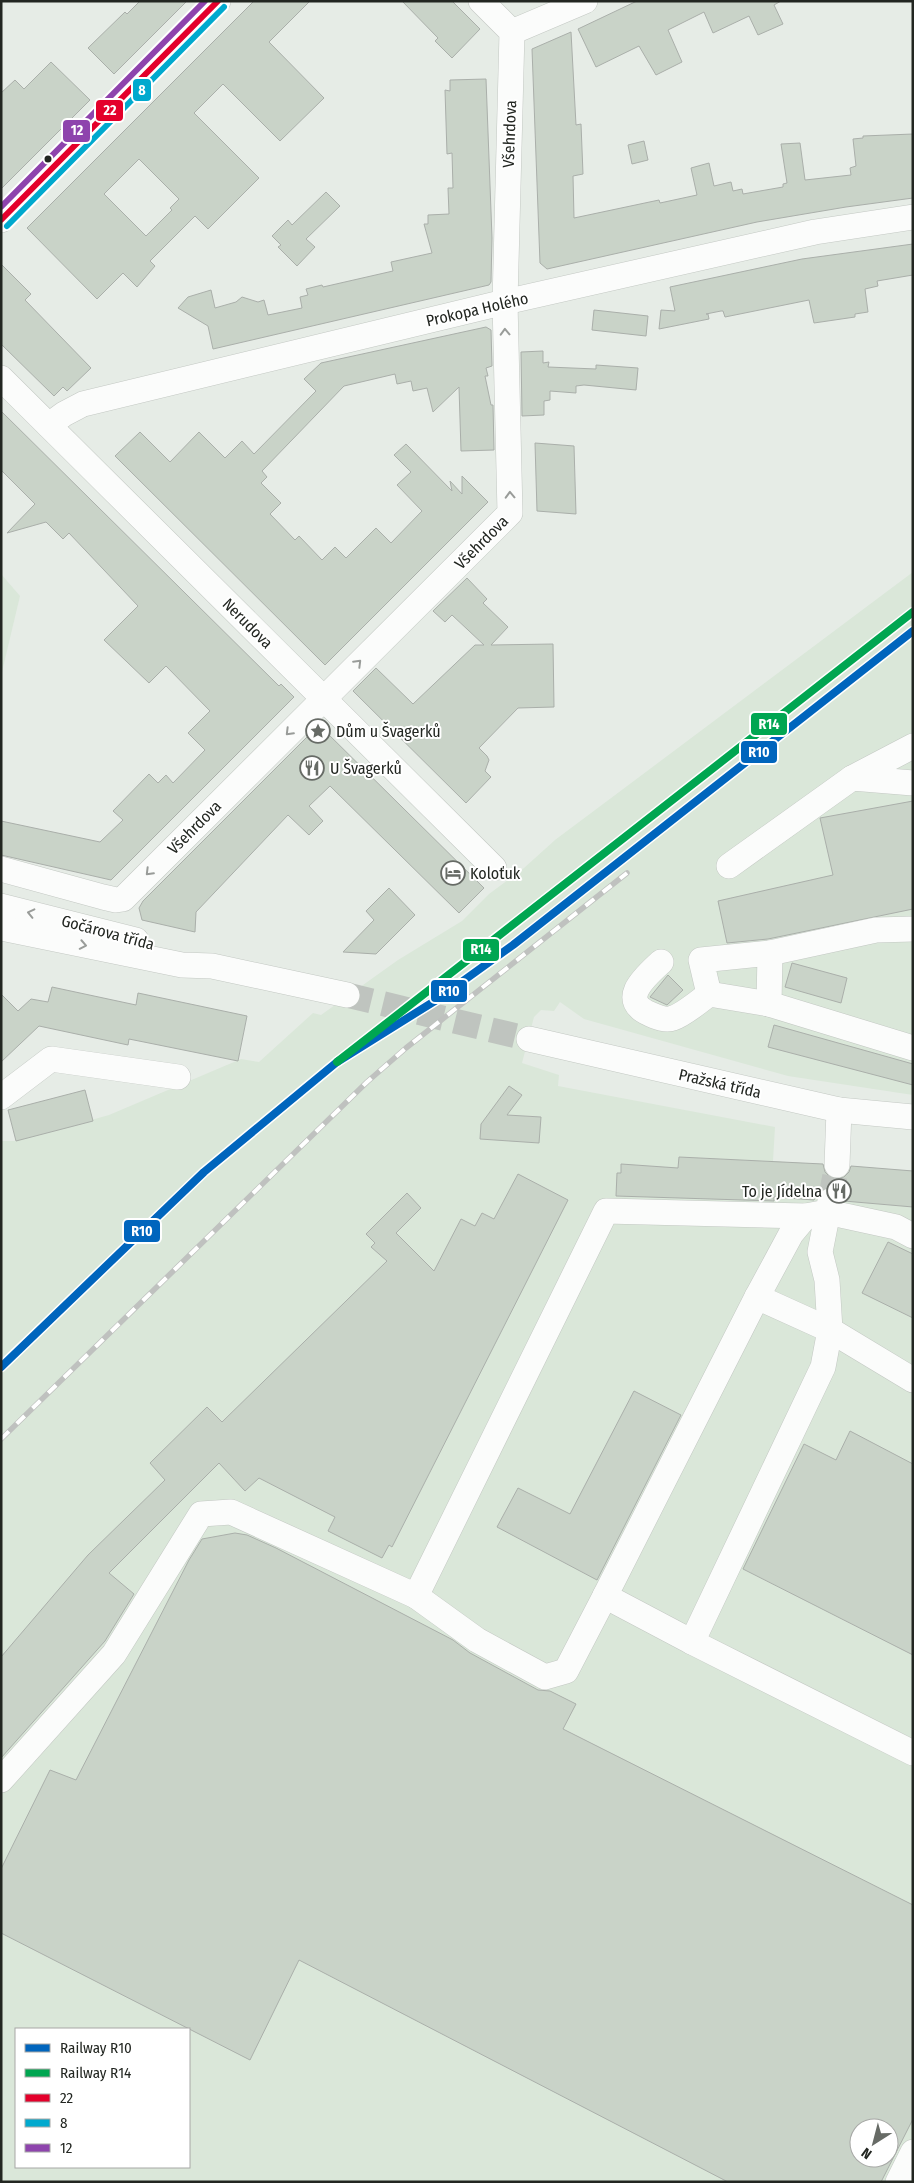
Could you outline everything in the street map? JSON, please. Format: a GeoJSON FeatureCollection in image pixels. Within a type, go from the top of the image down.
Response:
{"type":"FeatureCollection","features":[{"type":"Feature","properties":{"kind":"street"},"geometry":{"type":"LineString","coordinates":[[1,220],[218,1]]}},
{"type":"Feature","properties":{"kind":"street"},"geometry":{"type":"LineString","coordinates":[[482,1],[512,32],[585,1]]}},
{"type":"Feature","properties":{"kind":"street","name":"Všehrdova"},"geometry":{"type":"LineString","coordinates":[[123,898],[510,513],[504,302],[512,32]]}},
{"type":"Feature","properties":{"kind":"street","name":"Prokopa Holého"},"geometry":{"type":"LineString","coordinates":[[49,425],[64,414],[84,404],[504,302],[815,232],[913,217]]}},
{"type":"Feature","properties":{"kind":"street","name":"Nerudova"},"geometry":{"type":"LineString","coordinates":[[1,378],[494,868]]}},
{"type":"Feature","properties":{"kind":"street"},"geometry":{"type":"LineString","coordinates":[[729,866],[852,778],[913,746]]}},
{"type":"Feature","properties":{"kind":"street"},"geometry":{"type":"LineString","coordinates":[[852,778],[913,783]]}},
{"type":"Feature","properties":{"kind":"street","name":"Gočárova třída"},"geometry":{"type":"LineString","coordinates":[[1,869],[103,897],[116,900],[123,898]]}},
{"type":"Feature","properties":{"kind":"street","name":"Gočárova třída"},"geometry":{"type":"LineString","coordinates":[[1,906],[162,946],[212,966],[347,995]]}},
{"type":"Feature","properties":{"kind":"street","name":"Gočárova třída"},"geometry":{"type":"LineString","coordinates":[[1,928],[182,965],[212,966]]}},
{"type":"Feature","properties":{"kind":"street"},"geometry":{"type":"LineString","coordinates":[[709,994],[701,960],[770,953],[876,930],[913,929]]}},
{"type":"Feature","properties":{"kind":"street"},"geometry":{"type":"LineString","coordinates":[[769,1004],[770,953]]}},
{"type":"Feature","properties":{"kind":"street"},"geometry":{"type":"LineString","coordinates":[[661,962],[639,982],[635,994],[636,1001],[642,1011],[660,1018],[673,1018],[709,994],[769,1004],[913,1048]]}},
{"type":"Feature","properties":{"kind":"street","name":"Pražská třída"},"geometry":{"type":"LineString","coordinates":[[529,1039],[839,1110],[913,1117]]}},
{"type":"Feature","properties":{"kind":"street"},"geometry":{"type":"LineString","coordinates":[[1,1097],[51,1059],[178,1077]]}},
{"type":"Feature","properties":{"kind":"street"},"geometry":{"type":"LineString","coordinates":[[837,1165],[839,1110]]}},
{"type":"Feature","properties":{"kind":"street"},"geometry":{"type":"LineString","coordinates":[[416,1596],[606,1211],[821,1210],[896,1227],[913,1236]]}},
{"type":"Feature","properties":{"kind":"street"},"geometry":{"type":"LineString","coordinates":[[1,1780],[114,1654],[201,1514],[232,1512],[416,1596],[477,1640],[545,1677],[566,1671],[756,1297],[790,1234],[821,1210]]}},
{"type":"Feature","properties":{"kind":"street"},"geometry":{"type":"LineString","coordinates":[[692,1642],[823,1367],[830,1330],[827,1280],[820,1252],[821,1210]]}},
{"type":"Feature","properties":{"kind":"street"},"geometry":{"type":"LineString","coordinates":[[756,1297],[830,1330],[913,1380]]}},
{"type":"Feature","properties":{"kind":"street"},"geometry":{"type":"LineString","coordinates":[[605,1596],[913,1753]]}},
{"type":"Feature","properties":{"kind":"street"},"geometry":{"type":"LineString","coordinates":[[898,2182],[913,2152]]}},
{"type":"Feature","properties":{"kind":"shaded area"},"geometry":{"type":"Polygon","coordinates":[[[913,572],[913,1095],[788,1076],[584,1019],[560,1002],[554,1011],[541,1010],[534,1017],[522,1063],[559,1075],[558,1086],[775,1127],[773,1161],[913,1171],[913,2182],[1,2182],[1,1141],[16,1141],[109,1115],[241,1059],[259,1062],[313,1013],[321,1015],[398,960],[462,921],[489,894],[524,868],[555,840],[913,572]]]}},
{"type":"Feature","properties":{"kind":"shaded area"},"geometry":{"type":"Polygon","coordinates":[[[1,574],[20,596],[1,676],[1,574]]]}},
{"type":"Feature","properties":{"kind":"building"},"geometry":{"type":"Polygon","coordinates":[[[140,1],[187,1],[114,74],[88,48],[125,12],[127,14],[140,1]]]}},
{"type":"Feature","properties":{"kind":"building"},"geometry":{"type":"Polygon","coordinates":[[[254,1],[310,1],[269,42],[324,98],[280,141],[223,84],[194,113],[259,178],[208,229],[195,216],[150,261],[155,266],[137,287],[123,273],[97,299],[27,228],[254,1]],[[139,159],[104,194],[146,236],[172,210],[170,208],[179,199],[139,159]]]}},
{"type":"Feature","properties":{"kind":"building"},"geometry":{"type":"Polygon","coordinates":[[[402,1],[452,1],[480,29],[452,58],[435,41],[438,38],[402,1]]]}},
{"type":"Feature","properties":{"kind":"building"},"geometry":{"type":"Polygon","coordinates":[[[637,1],[781,1],[774,5],[783,24],[758,35],[749,16],[713,33],[704,12],[668,30],[682,62],[656,75],[639,46],[596,67],[578,29],[637,1]]]}},
{"type":"Feature","properties":{"kind":"building"},"geometry":{"type":"Polygon","coordinates":[[[571,32],[576,125],[581,124],[583,174],[573,176],[574,218],[659,200],[660,203],[697,195],[691,168],[709,163],[714,186],[731,182],[733,191],[742,189],[743,194],[783,187],[783,184],[787,183],[781,144],[800,143],[805,180],[851,175],[850,168],[856,166],[853,139],[863,138],[863,136],[913,134],[913,198],[757,222],[547,269],[540,263],[532,49],[571,32]]]}},
{"type":"Feature","properties":{"kind":"building"},"geometry":{"type":"Polygon","coordinates":[[[51,62],[90,100],[1,189],[1,93],[15,80],[24,89],[51,62]]]}},
{"type":"Feature","properties":{"kind":"building"},"geometry":{"type":"Polygon","coordinates":[[[486,79],[492,238],[491,282],[489,285],[213,349],[208,326],[178,308],[188,297],[211,290],[215,308],[236,302],[242,297],[258,302],[264,300],[268,315],[302,308],[300,297],[308,295],[306,289],[393,271],[391,262],[432,253],[424,224],[428,224],[428,215],[449,214],[448,188],[453,188],[452,153],[447,154],[445,90],[450,91],[450,80],[486,79]]]}},
{"type":"Feature","properties":{"kind":"building"},"geometry":{"type":"Polygon","coordinates":[[[644,141],[648,160],[632,164],[628,145],[644,141]]]}},
{"type":"Feature","properties":{"kind":"building"},"geometry":{"type":"Polygon","coordinates":[[[326,192],[340,206],[306,239],[315,247],[297,266],[278,247],[281,245],[272,236],[288,220],[292,225],[326,192]]]}},
{"type":"Feature","properties":{"kind":"building"},"geometry":{"type":"Polygon","coordinates":[[[913,244],[913,275],[877,281],[878,286],[865,289],[868,312],[855,314],[855,317],[814,323],[809,300],[725,317],[723,311],[721,311],[706,314],[708,314],[709,319],[659,329],[661,310],[675,311],[670,287],[802,259],[913,244]]]}},
{"type":"Feature","properties":{"kind":"building"},"geometry":{"type":"Polygon","coordinates":[[[1,264],[31,294],[25,300],[91,368],[67,391],[63,387],[54,396],[1,344],[1,264]]]}},
{"type":"Feature","properties":{"kind":"building"},"geometry":{"type":"Polygon","coordinates":[[[594,310],[648,316],[646,336],[592,330],[594,310]]]}},
{"type":"Feature","properties":{"kind":"building"},"geometry":{"type":"Polygon","coordinates":[[[486,327],[491,330],[492,366],[486,368],[488,376],[485,376],[491,405],[493,405],[494,450],[461,451],[459,387],[433,412],[427,388],[413,391],[411,381],[397,384],[395,374],[344,386],[262,471],[267,477],[261,483],[281,503],[270,514],[295,540],[299,536],[322,560],[335,547],[346,558],[376,528],[391,543],[422,511],[397,485],[411,472],[394,455],[406,444],[452,491],[450,481],[462,494],[462,476],[488,502],[325,665],[115,456],[140,432],[170,462],[199,432],[225,458],[242,441],[254,454],[316,391],[304,379],[321,363],[486,327]]]}},
{"type":"Feature","properties":{"kind":"building"},"geometry":{"type":"Polygon","coordinates":[[[543,351],[543,363],[549,362],[548,367],[596,369],[596,365],[638,368],[636,390],[584,385],[576,386],[576,393],[550,391],[550,400],[544,401],[544,415],[522,416],[521,352],[543,351]]]}},
{"type":"Feature","properties":{"kind":"building"},"geometry":{"type":"Polygon","coordinates":[[[1,411],[279,686],[281,684],[294,697],[111,880],[1,855],[1,821],[100,842],[123,820],[113,811],[149,774],[158,783],[166,775],[173,783],[205,750],[188,733],[210,711],[166,666],[149,683],[104,640],[138,606],[69,533],[63,539],[46,522],[7,533],[35,504],[1,470],[1,411]]]}},
{"type":"Feature","properties":{"kind":"building"},"geometry":{"type":"Polygon","coordinates":[[[535,443],[574,446],[576,514],[537,511],[535,443]]]}},
{"type":"Feature","properties":{"kind":"building"},"geometry":{"type":"Polygon","coordinates":[[[467,578],[487,599],[483,603],[508,627],[491,645],[553,644],[554,707],[518,708],[479,748],[489,760],[485,771],[491,777],[466,803],[353,691],[376,668],[413,704],[475,645],[484,645],[452,615],[445,622],[433,611],[467,578]]]}},
{"type":"Feature","properties":{"kind":"building"},"geometry":{"type":"Polygon","coordinates":[[[319,725],[484,888],[459,913],[330,786],[309,806],[323,821],[309,835],[288,815],[196,912],[195,932],[142,920],[139,908],[143,901],[319,725]]]}},
{"type":"Feature","properties":{"kind":"building"},"geometry":{"type":"Polygon","coordinates":[[[913,801],[913,909],[768,939],[727,943],[718,901],[833,875],[820,818],[913,801]]]}},
{"type":"Feature","properties":{"kind":"building"},"geometry":{"type":"Polygon","coordinates":[[[389,888],[415,915],[376,954],[343,952],[374,920],[366,911],[389,888]]]}},
{"type":"Feature","properties":{"kind":"building"},"geometry":{"type":"Polygon","coordinates":[[[792,963],[847,978],[841,1003],[785,987],[792,963]]]}},
{"type":"Feature","properties":{"kind":"building"},"geometry":{"type":"Polygon","coordinates":[[[668,975],[683,990],[667,1005],[650,997],[668,975]]]}},
{"type":"Feature","properties":{"kind":"building"},"geometry":{"type":"Polygon","coordinates":[[[52,987],[136,1005],[138,993],[247,1016],[238,1061],[129,1039],[128,1045],[39,1026],[1,1062],[1,994],[18,1011],[31,999],[48,1002],[52,987]]]}},
{"type":"Feature","properties":{"kind":"building"},"geometry":{"type":"Polygon","coordinates":[[[774,1025],[913,1064],[913,1085],[768,1047],[774,1025]]]}},
{"type":"Feature","properties":{"kind":"building"},"geometry":{"type":"Polygon","coordinates":[[[509,1086],[522,1095],[507,1115],[541,1117],[539,1143],[480,1139],[481,1124],[509,1086]]]}},
{"type":"Feature","properties":{"kind":"building"},"geometry":{"type":"Polygon","coordinates":[[[85,1090],[93,1121],[16,1141],[8,1110],[85,1090]]]}},
{"type":"Feature","properties":{"kind":"building"},"geometry":{"type":"Polygon","coordinates":[[[679,1157],[823,1164],[825,1172],[830,1177],[836,1179],[844,1177],[849,1172],[851,1166],[913,1171],[913,1207],[844,1201],[840,1191],[832,1187],[820,1191],[814,1200],[774,1197],[774,1201],[616,1196],[617,1173],[621,1173],[621,1164],[678,1168],[679,1157]]]}},
{"type":"Feature","properties":{"kind":"building"},"geometry":{"type":"Polygon","coordinates":[[[518,1174],[568,1200],[392,1547],[389,1545],[382,1558],[328,1531],[335,1517],[259,1478],[245,1491],[219,1463],[109,1573],[134,1594],[105,1641],[1,1758],[1,1657],[88,1555],[165,1480],[150,1463],[207,1407],[222,1422],[387,1261],[371,1247],[375,1243],[366,1234],[407,1193],[421,1208],[396,1233],[434,1271],[461,1219],[475,1226],[482,1213],[494,1219],[518,1174]]]}},
{"type":"Feature","properties":{"kind":"building"},"geometry":{"type":"Polygon","coordinates":[[[888,1242],[913,1254],[913,1318],[862,1293],[888,1242]]]}},
{"type":"Feature","properties":{"kind":"building"},"geometry":{"type":"Polygon","coordinates":[[[634,1391],[681,1415],[597,1580],[497,1527],[518,1488],[570,1514],[634,1391]]]}},
{"type":"Feature","properties":{"kind":"building"},"geometry":{"type":"Polygon","coordinates":[[[850,1431],[913,1464],[913,1655],[743,1569],[804,1444],[836,1460],[850,1431]]]}},
{"type":"Feature","properties":{"kind":"building"},"geometry":{"type":"Polygon","coordinates":[[[235,1533],[247,1535],[276,1548],[453,1640],[470,1653],[538,1690],[550,1691],[576,1704],[563,1729],[913,1905],[913,2119],[899,2147],[899,2118],[849,2118],[849,2168],[888,2168],[881,2182],[728,2182],[299,1960],[250,2060],[1,1933],[1,1869],[50,1770],[76,1780],[189,1560],[202,1539],[235,1533]]]}},
{"type":"Feature","properties":{"kind":"tunnel"},"geometry":{"type":"LineString","coordinates":[[347,995],[529,1039]]}},
{"type":"Feature","properties":{"kind":"tunnel"},"geometry":{"type":"LineString","coordinates":[[830,1201],[837,1165]]}},
{"type":"Feature","properties":{"kind":"railway"},"geometry":{"type":"LineString","coordinates":[[1,1439],[367,1082],[406,1048],[627,873]]}},
{"type":"Feature","properties":{"kind":"rail line","name":"R14"},"geometry":{"type":"LineString","coordinates":[[337,1062],[913,612]]}},
{"type":"Feature","properties":{"kind":"rail line","name":"R10"},"geometry":{"type":"LineString","coordinates":[[1,1367],[204,1172],[337,1062],[438,999],[513,945],[913,631]]}},
{"type":"Feature","properties":{"kind":"transit line","name":"12"},"geometry":{"type":"LineString","coordinates":[[1,207],[205,1]]}},
{"type":"Feature","properties":{"kind":"transit line","name":"22"},"geometry":{"type":"LineString","coordinates":[[1,220],[218,1]]}},
{"type":"Feature","properties":{"kind":"transit line","name":"8"},"geometry":{"type":"LineString","coordinates":[[7,226],[224,7]]}},
{"type":"Feature","properties":{"kind":"place","name":"Dům u Švagerků"},"geometry":{"type":"Point","coordinates":[318,731]}},
{"type":"Feature","properties":{"kind":"place","name":"U Švagerků"},"geometry":{"type":"Point","coordinates":[312,768]}},
{"type":"Feature","properties":{"kind":"place","name":"Koloťuk"},"geometry":{"type":"Point","coordinates":[453,873]}},
{"type":"Feature","properties":{"kind":"place","name":"To je Jídelna"},"geometry":{"type":"Point","coordinates":[839,1191]}}]}
